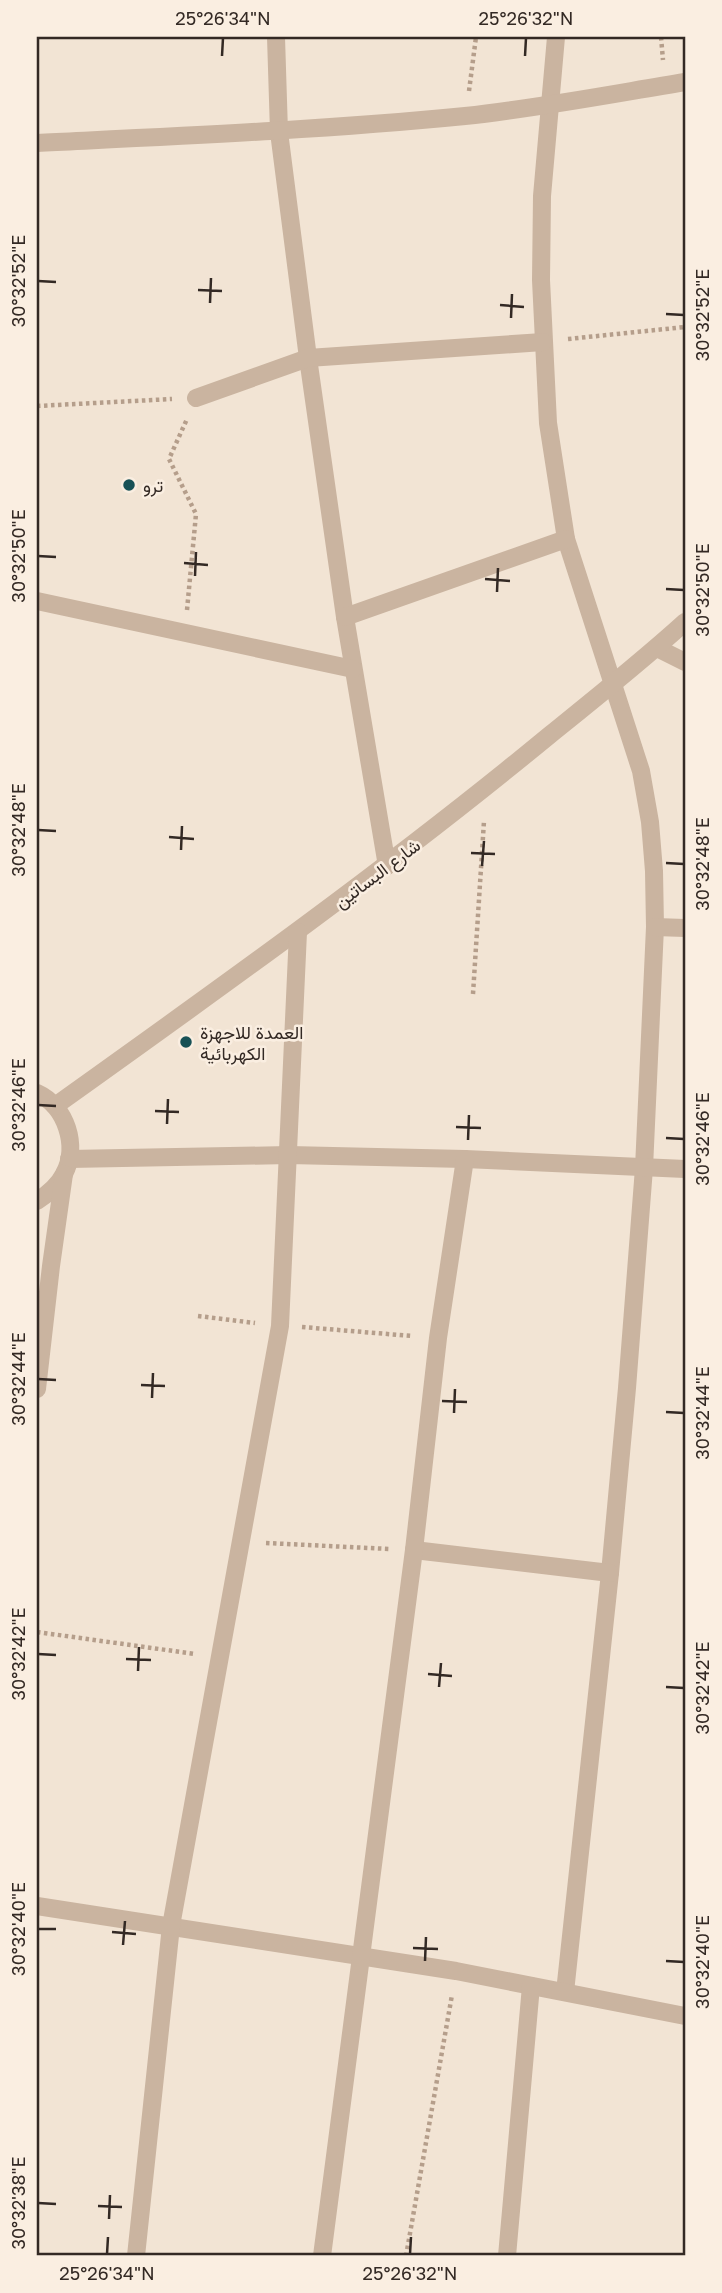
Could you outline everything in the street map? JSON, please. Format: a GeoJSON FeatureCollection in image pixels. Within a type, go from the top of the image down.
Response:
{"type":"FeatureCollection","features":[{"type":"Feature","properties":{"kind":"street"},"geometry":{"type":"LineString","coordinates":[[276,37],[279,132],[308,358],[345,618],[387,866]]}},
{"type":"Feature","properties":{"kind":"street"},"geometry":{"type":"LineString","coordinates":[[556,37],[542,196],[543,342],[548,423],[566,539],[641,771],[650,822],[654,871],[643,1168],[610,1573],[565,1992]]}},
{"type":"Feature","properties":{"kind":"street"},"geometry":{"type":"LineString","coordinates":[[37,143],[279,132],[465,116],[551,106],[685,82]]}},
{"type":"Feature","properties":{"kind":"street"},"geometry":{"type":"LineString","coordinates":[[196,398],[308,358],[543,342]]}},
{"type":"Feature","properties":{"kind":"street"},"geometry":{"type":"LineString","coordinates":[[345,618],[566,539]]}},
{"type":"Feature","properties":{"kind":"street"},"geometry":{"type":"LineString","coordinates":[[37,601],[354,669]]}},
{"type":"Feature","properties":{"kind":"street","name":"شارع البساتين"},"geometry":{"type":"LineString","coordinates":[[55,1106],[387,866],[657,648],[685,622]]}},
{"type":"Feature","properties":{"kind":"street"},"geometry":{"type":"LineString","coordinates":[[657,648],[685,662]]}},
{"type":"Feature","properties":{"kind":"street"},"geometry":{"type":"LineString","coordinates":[[654,927],[685,928]]}},
{"type":"Feature","properties":{"kind":"street"},"geometry":{"type":"LineString","coordinates":[[136,2256],[171,1926],[280,1326],[298,932]]}},
{"type":"Feature","properties":{"kind":"street"},"geometry":{"type":"LineString","coordinates":[[37,1093],[55,1106],[65,1122],[70,1141],[51,1266],[37,1389]]}},
{"type":"Feature","properties":{"kind":"street"},"geometry":{"type":"LineString","coordinates":[[67,1167],[289,1155],[465,1159],[685,1169]]}},
{"type":"Feature","properties":{"kind":"street"},"geometry":{"type":"LineString","coordinates":[[321,2256],[414,1550],[438,1338],[465,1159]]}},
{"type":"Feature","properties":{"kind":"street"},"geometry":{"type":"LineString","coordinates":[[37,1201],[53,1190],[67,1167]]}},
{"type":"Feature","properties":{"kind":"street"},"geometry":{"type":"LineString","coordinates":[[414,1550],[610,1573]]}},
{"type":"Feature","properties":{"kind":"street"},"geometry":{"type":"LineString","coordinates":[[37,1906],[456,1971],[685,2016]]}},
{"type":"Feature","properties":{"kind":"street"},"geometry":{"type":"LineString","coordinates":[[507,2256],[530,1986]]}},
{"type":"Feature","properties":{"kind":"path"},"geometry":{"type":"LineString","coordinates":[[465,116],[476,37]]}},
{"type":"Feature","properties":{"kind":"path"},"geometry":{"type":"LineString","coordinates":[[543,342],[685,327]]}},
{"type":"Feature","properties":{"kind":"path"},"geometry":{"type":"LineString","coordinates":[[37,406],[196,398],[169,459],[196,514],[184,633]]}},
{"type":"Feature","properties":{"kind":"path"},"geometry":{"type":"LineString","coordinates":[[473,994],[485,788]]}},
{"type":"Feature","properties":{"kind":"path"},"geometry":{"type":"LineString","coordinates":[[198,1316],[280,1326],[438,1338]]}},
{"type":"Feature","properties":{"kind":"path"},"geometry":{"type":"LineString","coordinates":[[240,1542],[414,1550]]}},
{"type":"Feature","properties":{"kind":"path"},"geometry":{"type":"LineString","coordinates":[[37,1632],[219,1658]]}},
{"type":"Feature","properties":{"kind":"path"},"geometry":{"type":"LineString","coordinates":[[406,2256],[456,1971]]}},
{"type":"Feature","properties":{"kind":"place","name":"ترو"},"geometry":{"type":"Point","coordinates":[129,485]}},
{"type":"Feature","properties":{"kind":"place","name":"العمدة للاجهزة الكهربائية"},"geometry":{"type":"Point","coordinates":[186,1042]}}]}
